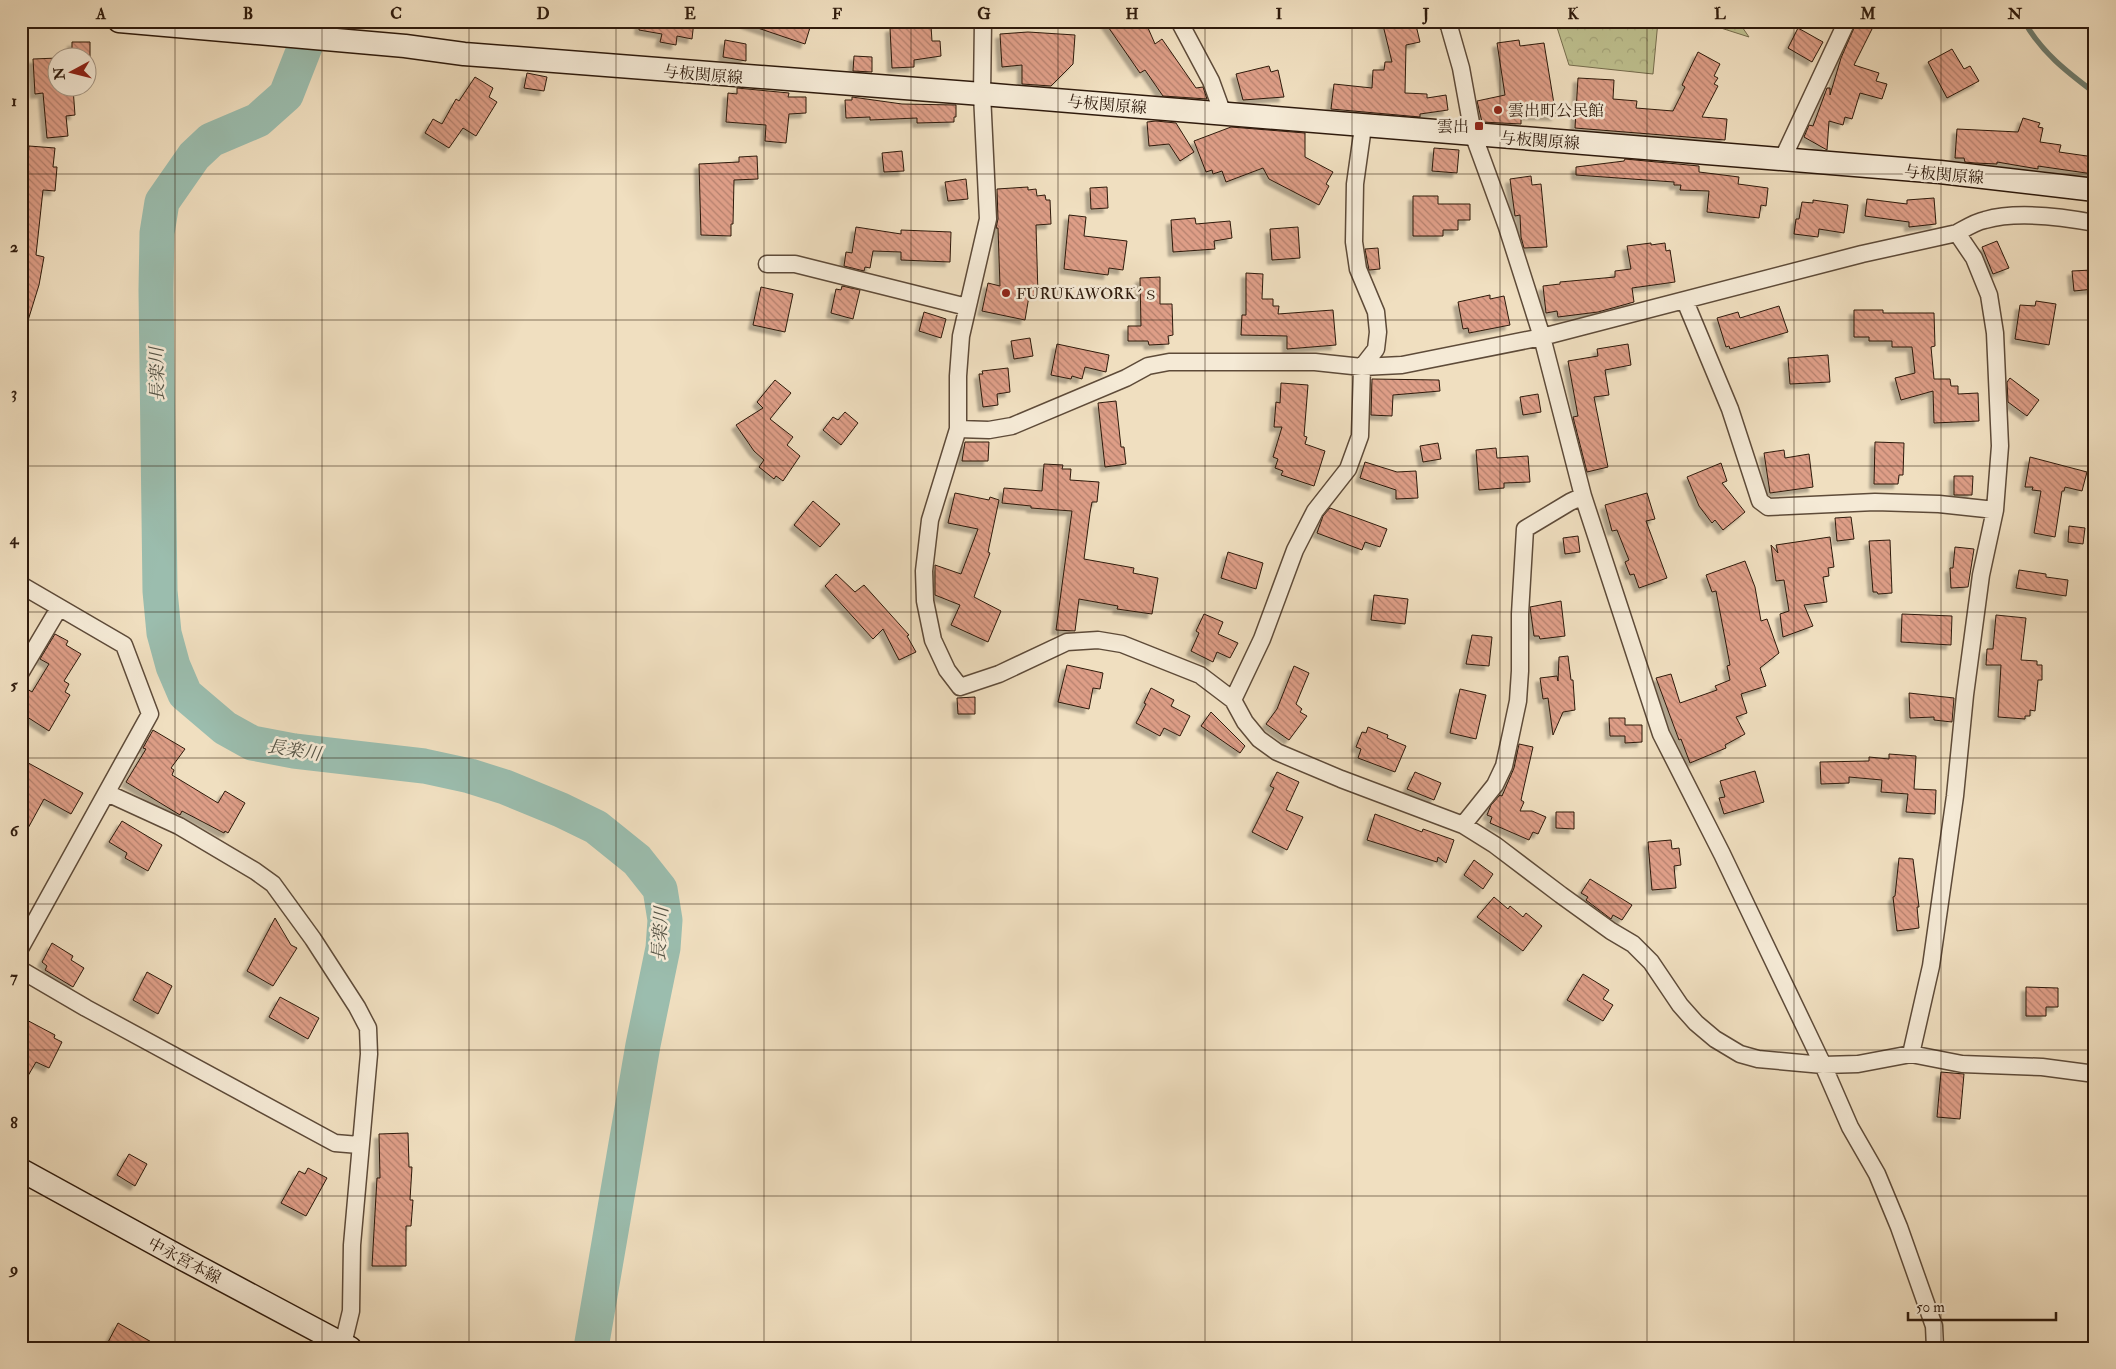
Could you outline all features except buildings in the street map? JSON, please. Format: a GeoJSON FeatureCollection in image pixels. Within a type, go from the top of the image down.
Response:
{"type":"FeatureCollection","features":[{"type":"Feature","properties":{"kind":"main road","name":"与板関原線"},"geometry":{"type":"LineString","coordinates":[[119,21],[223,26],[274,36],[406,46],[474,55],[982,94],[1363,127],[1473,134],[1940,172],[2095,190]]}},
{"type":"Feature","properties":{"kind":"main road","name":"中永宮本線"},"geometry":{"type":"LineString","coordinates":[[21,1170],[346,1346]]}},
{"type":"Feature","properties":{"kind":"street"},"geometry":{"type":"LineString","coordinates":[[983,21],[982,94],[988,219],[961,336],[958,429],[930,520],[924,571],[925,601],[933,640],[947,670],[960,687],[999,674],[1067,642],[1098,640],[1122,644],[1200,675],[1233,700],[1259,739],[1278,752],[1341,780],[1463,825],[1495,846],[1611,932],[1632,944],[1651,962],[1680,1005],[1696,1023],[1715,1040],[1740,1054],[1758,1059],[1823,1065],[1858,1064],[1911,1054],[1962,1064],[2042,1067],[2095,1074]]}},
{"type":"Feature","properties":{"kind":"street"},"geometry":{"type":"LineString","coordinates":[[1178,21],[1211,81],[1223,114]]}},
{"type":"Feature","properties":{"kind":"street"},"geometry":{"type":"LineString","coordinates":[[1446,21],[1461,68],[1473,134],[1507,227],[1542,337],[1583,496],[1661,734],[1722,854],[1823,1065],[1850,1126],[1877,1174],[1899,1228],[1934,1326],[1935,1348]]}},
{"type":"Feature","properties":{"kind":"street"},"geometry":{"type":"LineString","coordinates":[[1782,160],[1847,21]]}},
{"type":"Feature","properties":{"kind":"street"},"geometry":{"type":"LineString","coordinates":[[1233,700],[1262,639],[1295,550],[1315,511],[1348,468],[1360,436],[1362,366],[1376,349],[1378,332],[1376,312],[1358,269],[1354,242],[1355,184],[1363,127]]}},
{"type":"Feature","properties":{"kind":"street"},"geometry":{"type":"LineString","coordinates":[[958,429],[990,430],[1012,426],[1126,378],[1148,366],[1169,362],[1315,362],[1362,366],[1402,365],[1542,337],[1862,254],[1957,233],[1982,220],[2004,217],[2054,218],[2095,223]]}},
{"type":"Feature","properties":{"kind":"street"},"geometry":{"type":"LineString","coordinates":[[1911,1054],[1931,966],[1955,796],[1965,695],[1981,575],[1996,510],[2000,446],[1995,333],[1989,295],[1974,258],[1957,233]]}},
{"type":"Feature","properties":{"kind":"street"},"geometry":{"type":"LineString","coordinates":[[767,264],[795,264],[967,307]]}},
{"type":"Feature","properties":{"kind":"street"},"geometry":{"type":"LineString","coordinates":[[1685,301],[1730,409],[1760,501],[1768,507],[1875,502],[1939,504],[1996,510]]}},
{"type":"Feature","properties":{"kind":"street"},"geometry":{"type":"LineString","coordinates":[[1463,825],[1495,786],[1504,766],[1513,726],[1518,702],[1520,671],[1520,614],[1525,529],[1583,496]]}},
{"type":"Feature","properties":{"kind":"street"},"geometry":{"type":"LineString","coordinates":[[21,585],[124,645],[150,714],[21,947]]}},
{"type":"Feature","properties":{"kind":"street"},"geometry":{"type":"LineString","coordinates":[[21,672],[58,608]]}},
{"type":"Feature","properties":{"kind":"street"},"geometry":{"type":"LineString","coordinates":[[107,793],[179,826],[274,884],[357,1007],[368,1028],[369,1054],[359,1145],[352,1245],[352,1311],[346,1346]]}},
{"type":"Feature","properties":{"kind":"street"},"geometry":{"type":"LineString","coordinates":[[21,970],[95,1013],[335,1144],[359,1145]]}},
{"type":"Feature","properties":{"kind":"green space"},"geometry":{"type":"Polygon","coordinates":[[[1555,21],[1658,21],[1653,74],[1569,65],[1555,21]]]}},
{"type":"Feature","properties":{"kind":"green space"},"geometry":{"type":"Polygon","coordinates":[[[1699,21],[1738,21],[1749,37],[1699,21]]]}},
{"type":"Feature","properties":{"kind":"waterway","name":"長楽川"},"geometry":{"type":"LineString","coordinates":[[315,21],[286,95],[258,120],[211,140],[194,156],[162,202],[157,233],[156,290],[160,591],[164,633],[173,666],[185,694],[225,728],[252,743],[294,751],[424,766],[470,776],[505,787],[596,827],[637,860],[660,889],[665,920],[663,948],[643,1045],[591,1348]]}},
{"type":"Feature","properties":{"kind":"waterway"},"geometry":{"type":"LineString","coordinates":[[2024,21],[2047,52],[2095,93]]}},
{"type":"Feature","properties":{"kind":"place","name":"雲出町公民館"},"geometry":{"type":"Point","coordinates":[1498,110]}},
{"type":"Feature","properties":{"kind":"place","name":"雲出"},"geometry":{"type":"Point","coordinates":[1479,126]}},
{"type":"Feature","properties":{"kind":"place","name":"FURUKAWORK´ｓ"},"geometry":{"type":"Point","coordinates":[1006,293]}}]}
